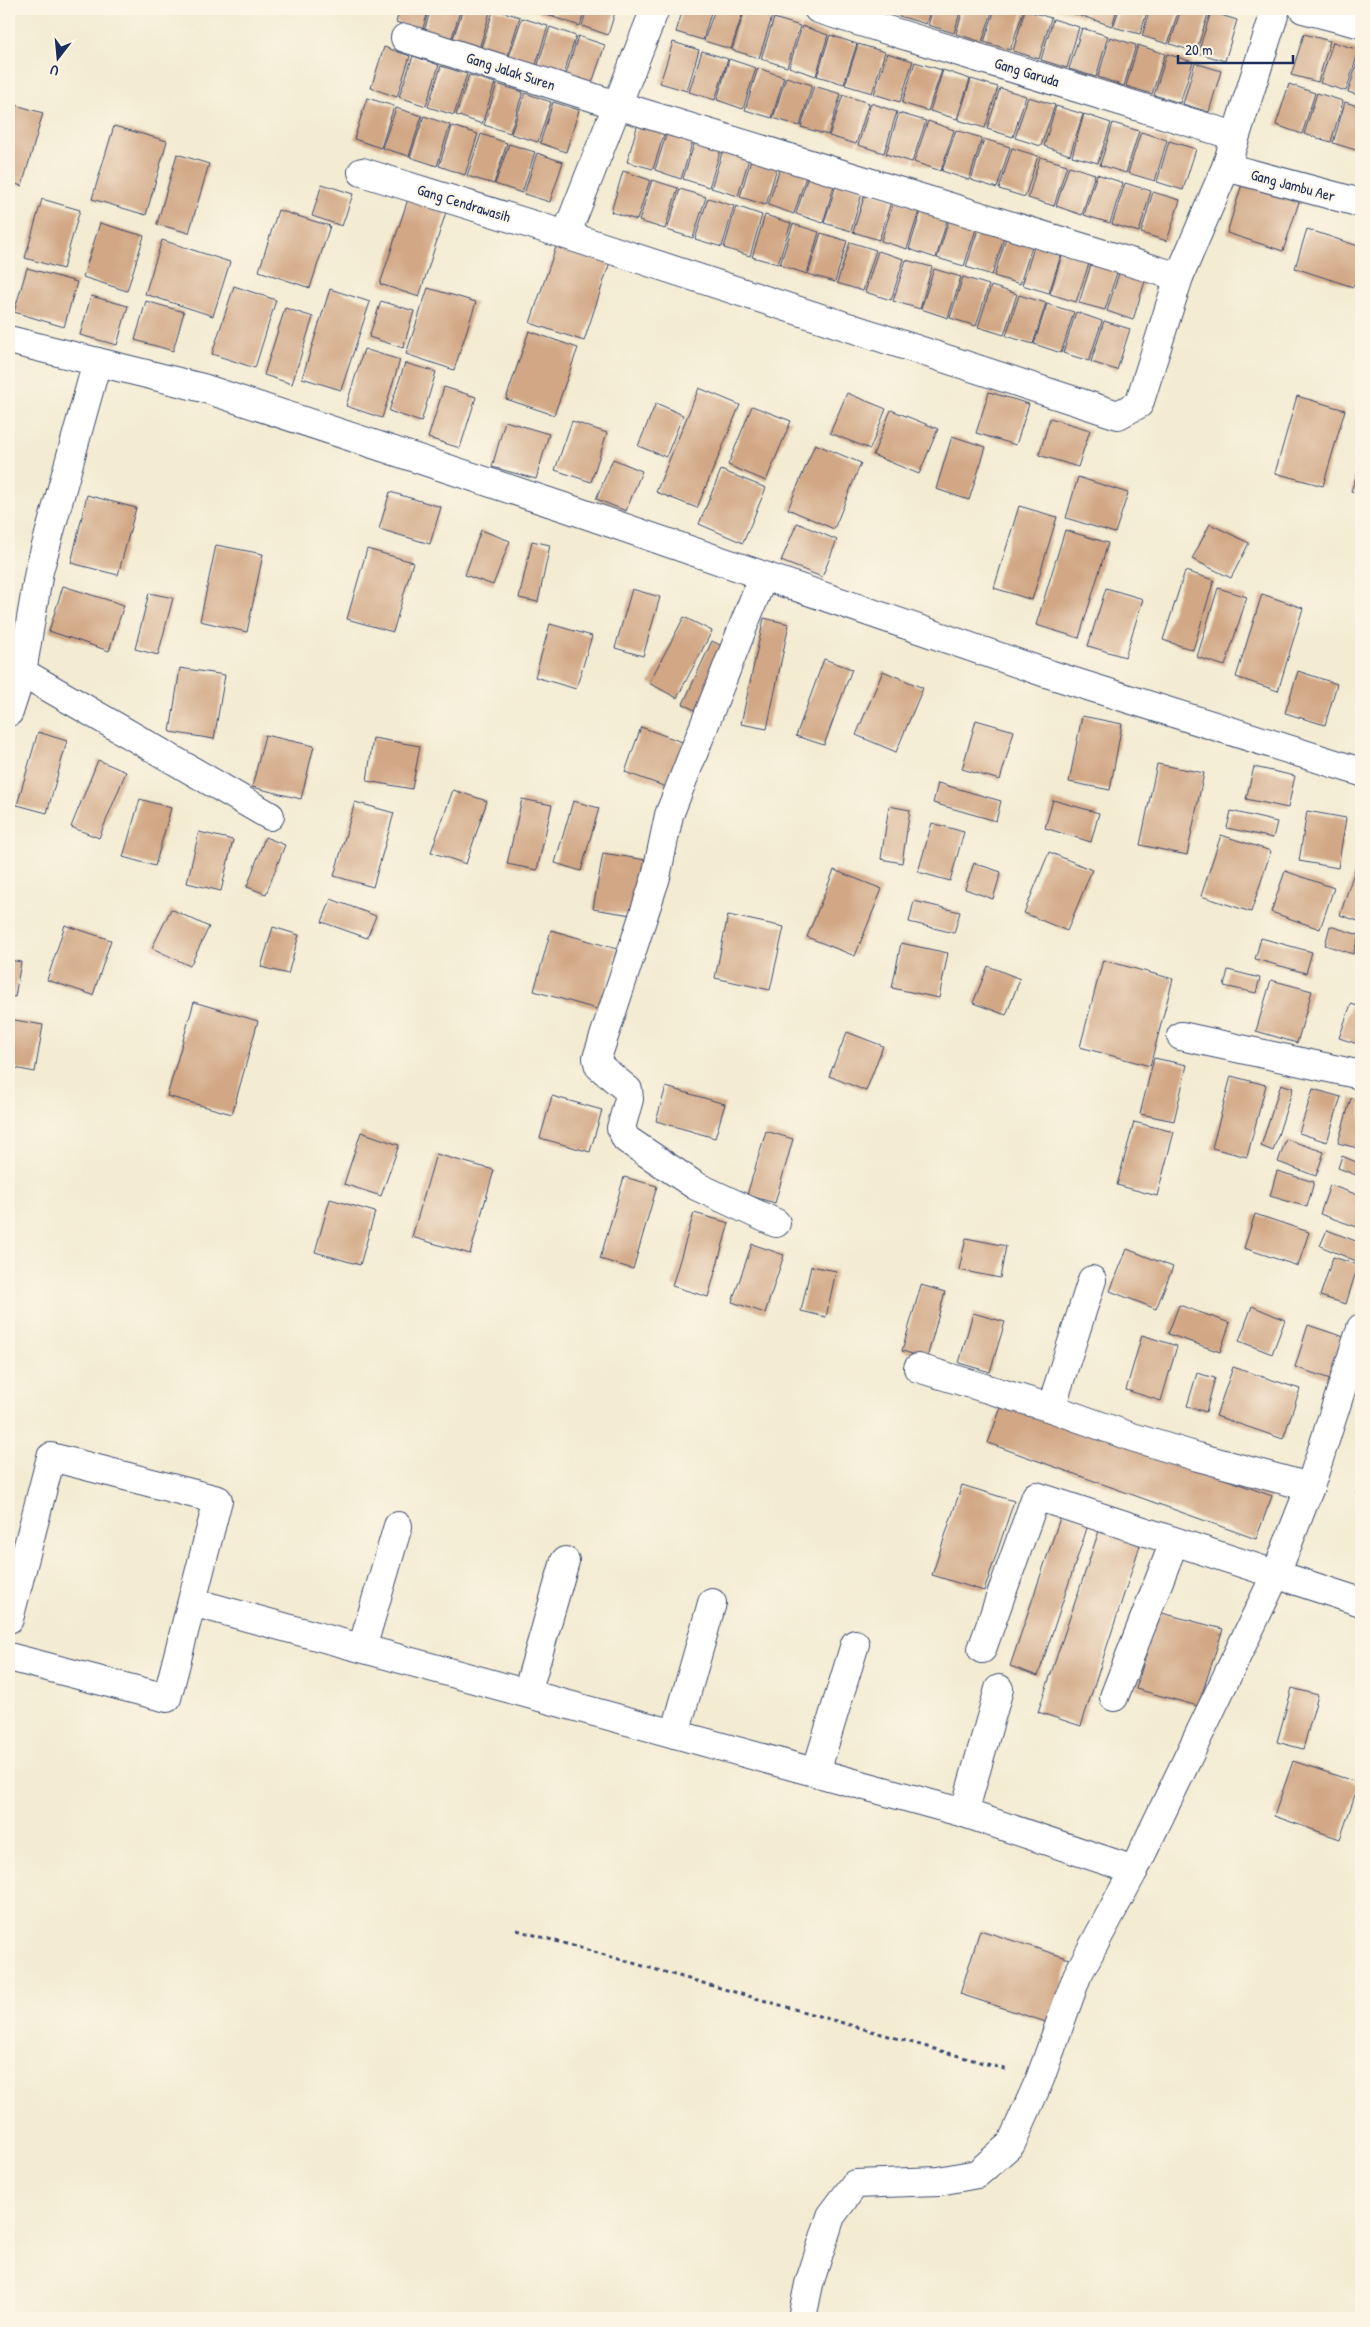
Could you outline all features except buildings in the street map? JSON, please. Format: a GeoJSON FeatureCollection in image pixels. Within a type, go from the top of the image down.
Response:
{"type":"FeatureCollection","features":[{"type":"Feature","properties":{"kind":"street"},"geometry":{"type":"LineString","coordinates":[[566,235],[655,9]]}},
{"type":"Feature","properties":{"kind":"street","name":"Gang Garuda"},"geometry":{"type":"LineString","coordinates":[[818,9],[1235,136]]}},
{"type":"Feature","properties":{"kind":"street","name":"Gang Cendrawasih"},"geometry":{"type":"LineString","coordinates":[[362,172],[566,235],[1118,415],[1139,404],[1179,278],[1226,167],[1276,9]]}},
{"type":"Feature","properties":{"kind":"street"},"geometry":{"type":"LineString","coordinates":[[1302,9],[1361,24]]}},
{"type":"Feature","properties":{"kind":"street","name":"Gang Jalak Suren"},"geometry":{"type":"LineString","coordinates":[[405,38],[1179,278]]}},
{"type":"Feature","properties":{"kind":"street","name":"Gang Jambu Aer"},"geometry":{"type":"LineString","coordinates":[[1226,167],[1361,203]]}},
{"type":"Feature","properties":{"kind":"street"},"geometry":{"type":"LineString","coordinates":[[9,340],[212,390],[564,507],[1046,674],[1361,772]]}},
{"type":"Feature","properties":{"kind":"street"},"geometry":{"type":"LineString","coordinates":[[9,712],[22,672],[39,571],[97,362]]}},
{"type":"Feature","properties":{"kind":"street"},"geometry":{"type":"LineString","coordinates":[[763,576],[669,815],[656,877],[597,1058],[600,1066],[628,1090],[629,1099],[621,1128],[626,1140],[640,1151],[696,1186],[776,1223]]}},
{"type":"Feature","properties":{"kind":"street"},"geometry":{"type":"LineString","coordinates":[[22,672],[270,816]]}},
{"type":"Feature","properties":{"kind":"street"},"geometry":{"type":"LineString","coordinates":[[1181,1036],[1361,1075]]}},
{"type":"Feature","properties":{"kind":"street"},"geometry":{"type":"LineString","coordinates":[[1051,1408],[1092,1280]]}},
{"type":"Feature","properties":{"kind":"street"},"geometry":{"type":"LineString","coordinates":[[802,2318],[810,2284],[831,2216],[855,2184],[939,2181],[976,2174],[1011,2144],[1040,2079],[1076,1976],[1134,1870],[1276,1574],[1310,1487],[1361,1328]]}},
{"type":"Feature","properties":{"kind":"street"},"geometry":{"type":"LineString","coordinates":[[918,1368],[1051,1408],[1179,1451],[1310,1487]]}},
{"type":"Feature","properties":{"kind":"street"},"geometry":{"type":"LineString","coordinates":[[9,1620],[51,1457],[218,1500],[167,1698],[9,1657]]}},
{"type":"Feature","properties":{"kind":"street"},"geometry":{"type":"LineString","coordinates":[[982,1649],[1036,1496],[1361,1602]]}},
{"type":"Feature","properties":{"kind":"street"},"geometry":{"type":"LineString","coordinates":[[362,1648],[398,1526]]}},
{"type":"Feature","properties":{"kind":"street"},"geometry":{"type":"LineString","coordinates":[[1114,1697],[1174,1542]]}},
{"type":"Feature","properties":{"kind":"street"},"geometry":{"type":"LineString","coordinates":[[527,1693],[565,1561]]}},
{"type":"Feature","properties":{"kind":"street"},"geometry":{"type":"LineString","coordinates":[[192,1602],[964,1813],[1134,1870]]}},
{"type":"Feature","properties":{"kind":"street"},"geometry":{"type":"LineString","coordinates":[[675,1734],[712,1603]]}},
{"type":"Feature","properties":{"kind":"street"},"geometry":{"type":"LineString","coordinates":[[816,1772],[855,1644]]}},
{"type":"Feature","properties":{"kind":"street"},"geometry":{"type":"LineString","coordinates":[[964,1813],[999,1689]]}},
{"type":"Feature","properties":{"kind":"path"},"geometry":{"type":"LineString","coordinates":[[516,1930],[1040,2079]]}}]}
